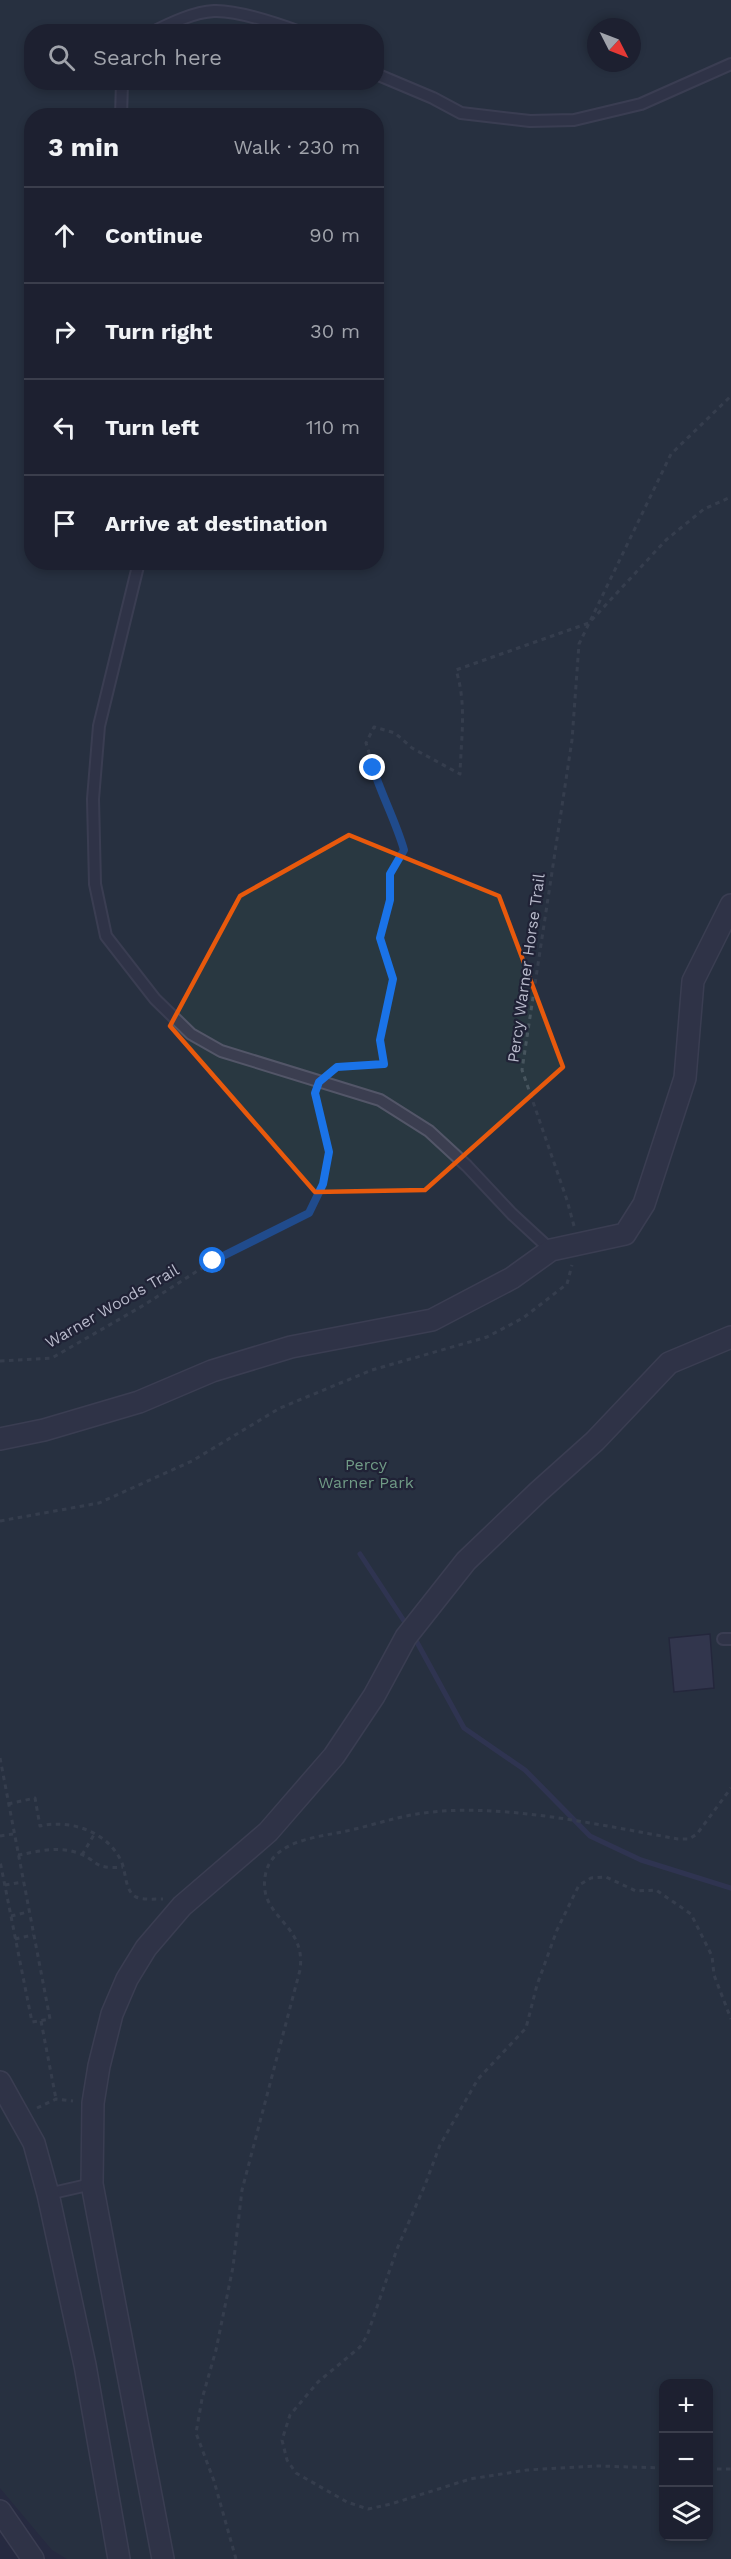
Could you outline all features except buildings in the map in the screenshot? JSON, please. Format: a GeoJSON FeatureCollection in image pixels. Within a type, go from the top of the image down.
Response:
{"type":"FeatureCollection","features":[{"type":"Feature","properties":{"kind":"street"},"geometry":{"type":"LineString","coordinates":[[0,1439],[44,1430],[139,1402],[212,1371],[291,1347],[432,1320],[512,1278],[551,1250],[625,1234],[644,1204],[685,1078],[693,981],[731,905]]}},
{"type":"Feature","properties":{"kind":"street"},"geometry":{"type":"LineString","coordinates":[[162,2559],[92,2184],[93,2103],[112,2014],[127,1979],[146,1948],[182,1906],[268,1832],[334,1756],[374,1696],[406,1638],[466,1561],[538,1492],[595,1442],[669,1363],[731,1336]]}},
{"type":"Feature","properties":{"kind":"street"},"geometry":{"type":"LineString","coordinates":[[0,2082],[34,2143],[48,2194],[86,2365],[119,2559]]}},
{"type":"Feature","properties":{"kind":"street"},"geometry":{"type":"LineString","coordinates":[[0,2511],[33,2559]]}},
{"type":"Feature","properties":{"kind":"lane"},"geometry":{"type":"LineString","coordinates":[[170,24],[214,11],[261,19],[276,24]]}},
{"type":"Feature","properties":{"kind":"lane"},"geometry":{"type":"LineString","coordinates":[[384,77],[433,98],[461,113],[530,121],[574,120],[641,104],[731,64]]}},
{"type":"Feature","properties":{"kind":"lane"},"geometry":{"type":"LineString","coordinates":[[121,108],[122,90]]}},
{"type":"Feature","properties":{"kind":"lane"},"geometry":{"type":"LineString","coordinates":[[137,570],[99,737],[93,799],[95,884],[106,936],[154,999],[191,1034],[221,1051],[380,1100],[429,1131],[551,1250]]}},
{"type":"Feature","properties":{"kind":"lane"},"geometry":{"type":"LineString","coordinates":[[48,2194],[92,2184]]}},
{"type":"Feature","properties":{"kind":"path","name":"Percy Warner Horse Trail"},"geometry":{"type":"LineString","coordinates":[[0,1521],[99,1503],[192,1461],[280,1408],[372,1370],[487,1337],[523,1318],[567,1284],[578,1244],[567,1200],[522,1070],[572,740],[579,644],[671,454],[731,396]]}},
{"type":"Feature","properties":{"kind":"path"},"geometry":{"type":"LineString","coordinates":[[319,1082],[337,1067],[384,1064],[380,1040],[393,979],[380,938],[390,900],[390,874],[404,850],[396,822],[381,792],[366,743],[374,727],[394,733],[412,748],[460,774],[461,729],[464,714],[462,691],[456,670],[589,623],[666,540],[704,509],[731,497]]}},
{"type":"Feature","properties":{"kind":"path","name":"Warner Woods Trail"},"geometry":{"type":"LineString","coordinates":[[0,1361],[52,1358],[144,1305],[213,1261],[309,1213],[323,1184],[329,1152],[315,1093],[319,1082]]}},
{"type":"Feature","properties":{"kind":"path"},"geometry":{"type":"LineString","coordinates":[[0,1758],[2,1782],[50,2019],[32,2022],[0,1861]]}},
{"type":"Feature","properties":{"kind":"path"},"geometry":{"type":"LineString","coordinates":[[236,2559],[214,2481],[196,2433],[233,2267],[242,2190],[302,1954],[294,1934],[268,1903],[265,1890],[267,1870],[273,1860],[284,1850],[310,1837],[417,1814],[471,1810],[572,1821],[689,1839],[697,1834],[731,1788]]}},
{"type":"Feature","properties":{"kind":"path"},"geometry":{"type":"LineString","coordinates":[[8,1804],[35,1798],[40,1826],[74,1825],[103,1838],[122,1862],[130,1891],[136,1897],[153,1899],[192,1897]]}},
{"type":"Feature","properties":{"kind":"path"},"geometry":{"type":"LineString","coordinates":[[0,1836],[13,1833]]}},
{"type":"Feature","properties":{"kind":"path"},"geometry":{"type":"LineString","coordinates":[[82,1856],[95,1833]]}},
{"type":"Feature","properties":{"kind":"path"},"geometry":{"type":"LineString","coordinates":[[18,1855],[58,1849],[82,1856],[104,1868],[123,1867]]}},
{"type":"Feature","properties":{"kind":"path"},"geometry":{"type":"LineString","coordinates":[[659,2468],[598,2466],[527,2470],[470,2479],[368,2509],[347,2502],[296,2473],[287,2460],[282,2440],[290,2415],[318,2382],[360,2347],[367,2336],[397,2249],[425,2186],[440,2145],[477,2079],[525,2028],[537,1985],[557,1930],[579,1885],[591,1878],[606,1877],[636,1890],[656,1890],[691,1914],[712,1956],[719,1991],[731,2019]]}},
{"type":"Feature","properties":{"kind":"path"},"geometry":{"type":"LineString","coordinates":[[4,1885],[23,1882]]}},
{"type":"Feature","properties":{"kind":"path"},"geometry":{"type":"LineString","coordinates":[[10,1916],[28,1912]]}},
{"type":"Feature","properties":{"kind":"path"},"geometry":{"type":"LineString","coordinates":[[15,1939],[33,1935]]}},
{"type":"Feature","properties":{"kind":"path"},"geometry":{"type":"LineString","coordinates":[[40,2021],[56,2099]]}},
{"type":"Feature","properties":{"kind":"path"},"geometry":{"type":"LineString","coordinates":[[21,2116],[56,2099],[93,2103]]}},
{"type":"Feature","properties":{"kind":"path"},"geometry":{"type":"LineString","coordinates":[[713,2469],[731,2469]]}},
{"type":"Feature","properties":{"kind":"highlighted area"},"geometry":{"type":"Polygon","coordinates":[[[349,835],[499,896],[563,1067],[425,1190],[315,1192],[170,1026],[240,896],[349,835]]]}},
{"type":"Feature","properties":{"kind":"green space","name":"Percy Warner Park"},"geometry":{"type":"Polygon","coordinates":[[[0,0],[731,0],[731,2559],[67,2559],[52,2550],[0,2488],[0,0]]]}},
{"type":"Feature","properties":{"kind":"waterway"},"geometry":{"type":"LineString","coordinates":[[360,1554],[408,1627]]}},
{"type":"Feature","properties":{"kind":"waterway"},"geometry":{"type":"LineString","coordinates":[[413,1635],[464,1728],[525,1770],[590,1836],[641,1860],[731,1888]]}},
{"type":"Feature","properties":{"kind":"route"},"geometry":{"type":"LineString","coordinates":[[213,1261],[309,1213],[323,1184],[329,1152],[315,1093],[319,1082],[337,1067],[384,1064],[380,1040],[393,979],[380,938],[390,900],[390,874],[404,850],[396,822],[381,792],[373,768]]}}]}
